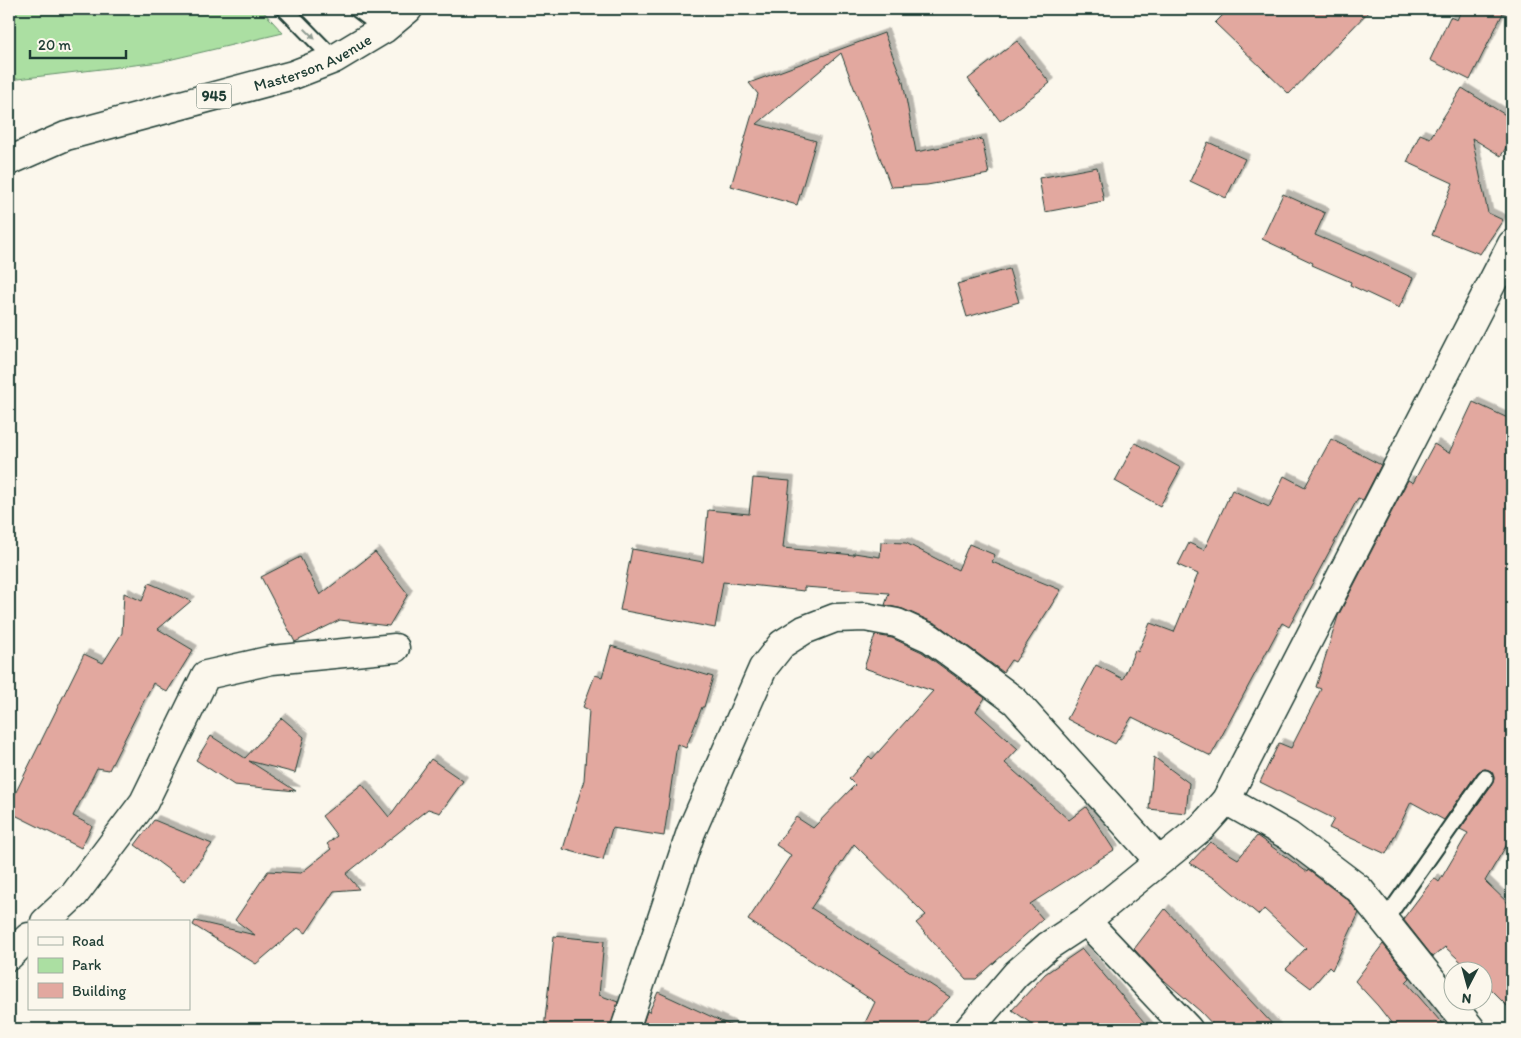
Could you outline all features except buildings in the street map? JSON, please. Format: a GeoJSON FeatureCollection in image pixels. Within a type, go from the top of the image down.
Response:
{"type":"FeatureCollection","features":[{"type":"Feature","properties":{"kind":"street","name":"Masterson Avenue"},"geometry":{"type":"LineString","coordinates":[[9,161],[66,136],[293,75],[334,58],[384,29],[408,9]]}},
{"type":"Feature","properties":{"kind":"street"},"geometry":{"type":"LineString","coordinates":[[969,1029],[1016,974],[1048,946],[1086,921],[1202,827],[1226,800],[1510,253]]}},
{"type":"Feature","properties":{"kind":"street"},"geometry":{"type":"LineString","coordinates":[[626,1029],[691,832],[763,668],[782,644],[804,630],[835,618],[865,617],[897,623],[930,638],[1015,701],[1159,861]]}},
{"type":"Feature","properties":{"kind":"street"},"geometry":{"type":"LineString","coordinates":[[47,920],[74,895],[144,802],[206,675],[272,660],[395,648]]}},
{"type":"Feature","properties":{"kind":"street"},"geometry":{"type":"LineString","coordinates":[[1226,800],[1289,836],[1359,889],[1471,1029]]}},
{"type":"Feature","properties":{"kind":"street"},"geometry":{"type":"LineString","coordinates":[[1086,921],[1188,1029]]}},
{"type":"Feature","properties":{"kind":"street"},"geometry":{"type":"LineString","coordinates":[[9,956],[28,938]]}},
{"type":"Feature","properties":{"kind":"lane"},"geometry":{"type":"LineString","coordinates":[[285,9],[334,58]]}},
{"type":"Feature","properties":{"kind":"lane"},"geometry":{"type":"LineString","coordinates":[[357,9],[384,29]]}},
{"type":"Feature","properties":{"kind":"lane"},"geometry":{"type":"LineString","coordinates":[[1385,920],[1485,778]]}},
{"type":"Feature","properties":{"kind":"green space"},"geometry":{"type":"Polygon","coordinates":[[[9,9],[261,9],[283,33],[160,62],[9,80],[9,9]]]}}]}
